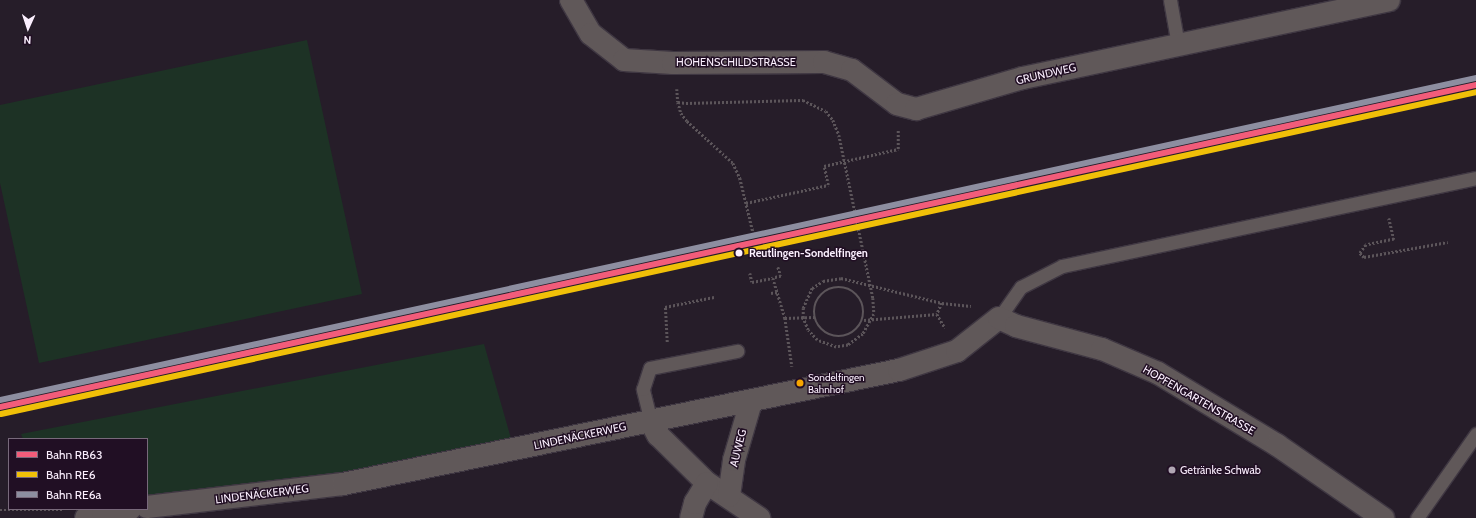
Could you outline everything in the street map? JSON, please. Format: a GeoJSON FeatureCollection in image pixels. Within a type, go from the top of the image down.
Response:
{"type":"FeatureCollection","features":[{"type":"Feature","properties":{"kind":"street","name":"HOHENSCHILDSTRASSE"},"geometry":{"type":"LineString","coordinates":[[571,0],[591,34],[624,60],[673,63],[824,62],[852,70],[897,104],[916,109]]}},
{"type":"Feature","properties":{"kind":"street","name":"GRUNDWEG"},"geometry":{"type":"LineString","coordinates":[[916,109],[944,103],[1023,78],[1389,0]]}},
{"type":"Feature","properties":{"kind":"street","name":"LINDENÄCKERWEG"},"geometry":{"type":"LineString","coordinates":[[148,507],[343,484],[751,402],[899,370],[957,351],[999,318]]}},
{"type":"Feature","properties":{"kind":"street","name":"HOPFENGARTENSTRASSE"},"geometry":{"type":"LineString","coordinates":[[999,318],[1016,326],[1102,349],[1158,373],[1277,445],[1383,518]]}},
{"type":"Feature","properties":{"kind":"street","name":"AUWEG"},"geometry":{"type":"LineString","coordinates":[[730,496],[734,460],[751,402]]}},
{"type":"Feature","properties":{"kind":"street"},"geometry":{"type":"LineString","coordinates":[[650,422],[658,435],[707,483],[730,496],[759,518]]}},
{"type":"Feature","properties":{"kind":"street"},"geometry":{"type":"LineString","coordinates":[[691,518],[695,502],[707,483]]}},
{"type":"Feature","properties":{"kind":"street"},"geometry":{"type":"LineString","coordinates":[[94,515],[124,510]]}},
{"type":"Feature","properties":{"kind":"lane"},"geometry":{"type":"LineString","coordinates":[[1170,0],[1178,45]]}},
{"type":"Feature","properties":{"kind":"lane"},"geometry":{"type":"LineString","coordinates":[[999,318],[1021,287],[1062,266],[1476,178]]}},
{"type":"Feature","properties":{"kind":"lane"},"geometry":{"type":"LineString","coordinates":[[650,422],[644,389],[650,368],[668,363],[737,351]]}},
{"type":"Feature","properties":{"kind":"lane"},"geometry":{"type":"LineString","coordinates":[[1417,518],[1476,434]]}},
{"type":"Feature","properties":{"kind":"path"},"geometry":{"type":"LineString","coordinates":[[688,103],[803,100],[816,104],[833,120],[839,135],[869,276],[870,284],[872,291],[874,314],[863,334],[848,345],[836,347],[817,340],[808,330],[803,318],[803,308],[812,288],[823,281],[841,278],[868,284],[875,286],[942,303]]}},
{"type":"Feature","properties":{"kind":"path"},"geometry":{"type":"LineString","coordinates":[[678,102],[681,113],[688,121],[733,162],[754,236]]}},
{"type":"Feature","properties":{"kind":"path"},"geometry":{"type":"LineString","coordinates":[[746,204],[828,185],[824,166],[898,149]]}},
{"type":"Feature","properties":{"kind":"path"},"geometry":{"type":"LineString","coordinates":[[1394,239],[1366,245],[1360,253],[1364,257],[1448,242]]}},
{"type":"Feature","properties":{"kind":"path"},"geometry":{"type":"LineString","coordinates":[[750,273],[752,282],[774,278],[781,276],[778,267]]}},
{"type":"Feature","properties":{"kind":"path"},"geometry":{"type":"LineString","coordinates":[[774,278],[785,318],[796,392]]}},
{"type":"Feature","properties":{"kind":"path"},"geometry":{"type":"LineString","coordinates":[[841,286],[856,292],[864,304],[864,320],[856,331],[845,337],[831,336],[820,329],[814,317],[816,301],[826,290],[841,286]]}},
{"type":"Feature","properties":{"kind":"path"},"geometry":{"type":"LineString","coordinates":[[771,293],[777,292]]}},
{"type":"Feature","properties":{"kind":"path"},"geometry":{"type":"LineString","coordinates":[[668,363],[665,307],[714,296]]}},
{"type":"Feature","properties":{"kind":"path"},"geometry":{"type":"LineString","coordinates":[[864,320],[937,314]]}},
{"type":"Feature","properties":{"kind":"path"},"geometry":{"type":"LineString","coordinates":[[785,318],[814,317]]}},
{"type":"Feature","properties":{"kind":"path"},"geometry":{"type":"LineString","coordinates":[[0,510],[94,515]]}},
{"type":"Feature","properties":{"kind":"green space"},"geometry":{"type":"Polygon","coordinates":[[[307,40],[362,294],[39,363],[0,183],[0,105],[307,40]]]}},
{"type":"Feature","properties":{"kind":"green space"},"geometry":{"type":"Polygon","coordinates":[[[484,344],[514,449],[341,475],[148,498],[148,438],[23,438],[21,434],[484,344]]]}},
{"type":"Feature","properties":{"kind":"rail line","name":"RE6a"},"geometry":{"type":"LineString","coordinates":[[0,400],[1475,78]]}},
{"type":"Feature","properties":{"kind":"rail line","name":"RB63"},"geometry":{"type":"LineString","coordinates":[[0,407],[1476,85]]}},
{"type":"Feature","properties":{"kind":"rail line","name":"RE6"},"geometry":{"type":"LineString","coordinates":[[1,414],[1476,92]]}},
{"type":"Feature","properties":{"kind":"place","name":"Reutlingen-Sondelfingen"},"geometry":{"type":"Point","coordinates":[739,253]}},
{"type":"Feature","properties":{"kind":"place","name":"Sondelfingen Bahnhof"},"geometry":{"type":"Point","coordinates":[800,383]}},
{"type":"Feature","properties":{"kind":"place","name":"Getränke Schwab"},"geometry":{"type":"Point","coordinates":[1172,470]}}]}
